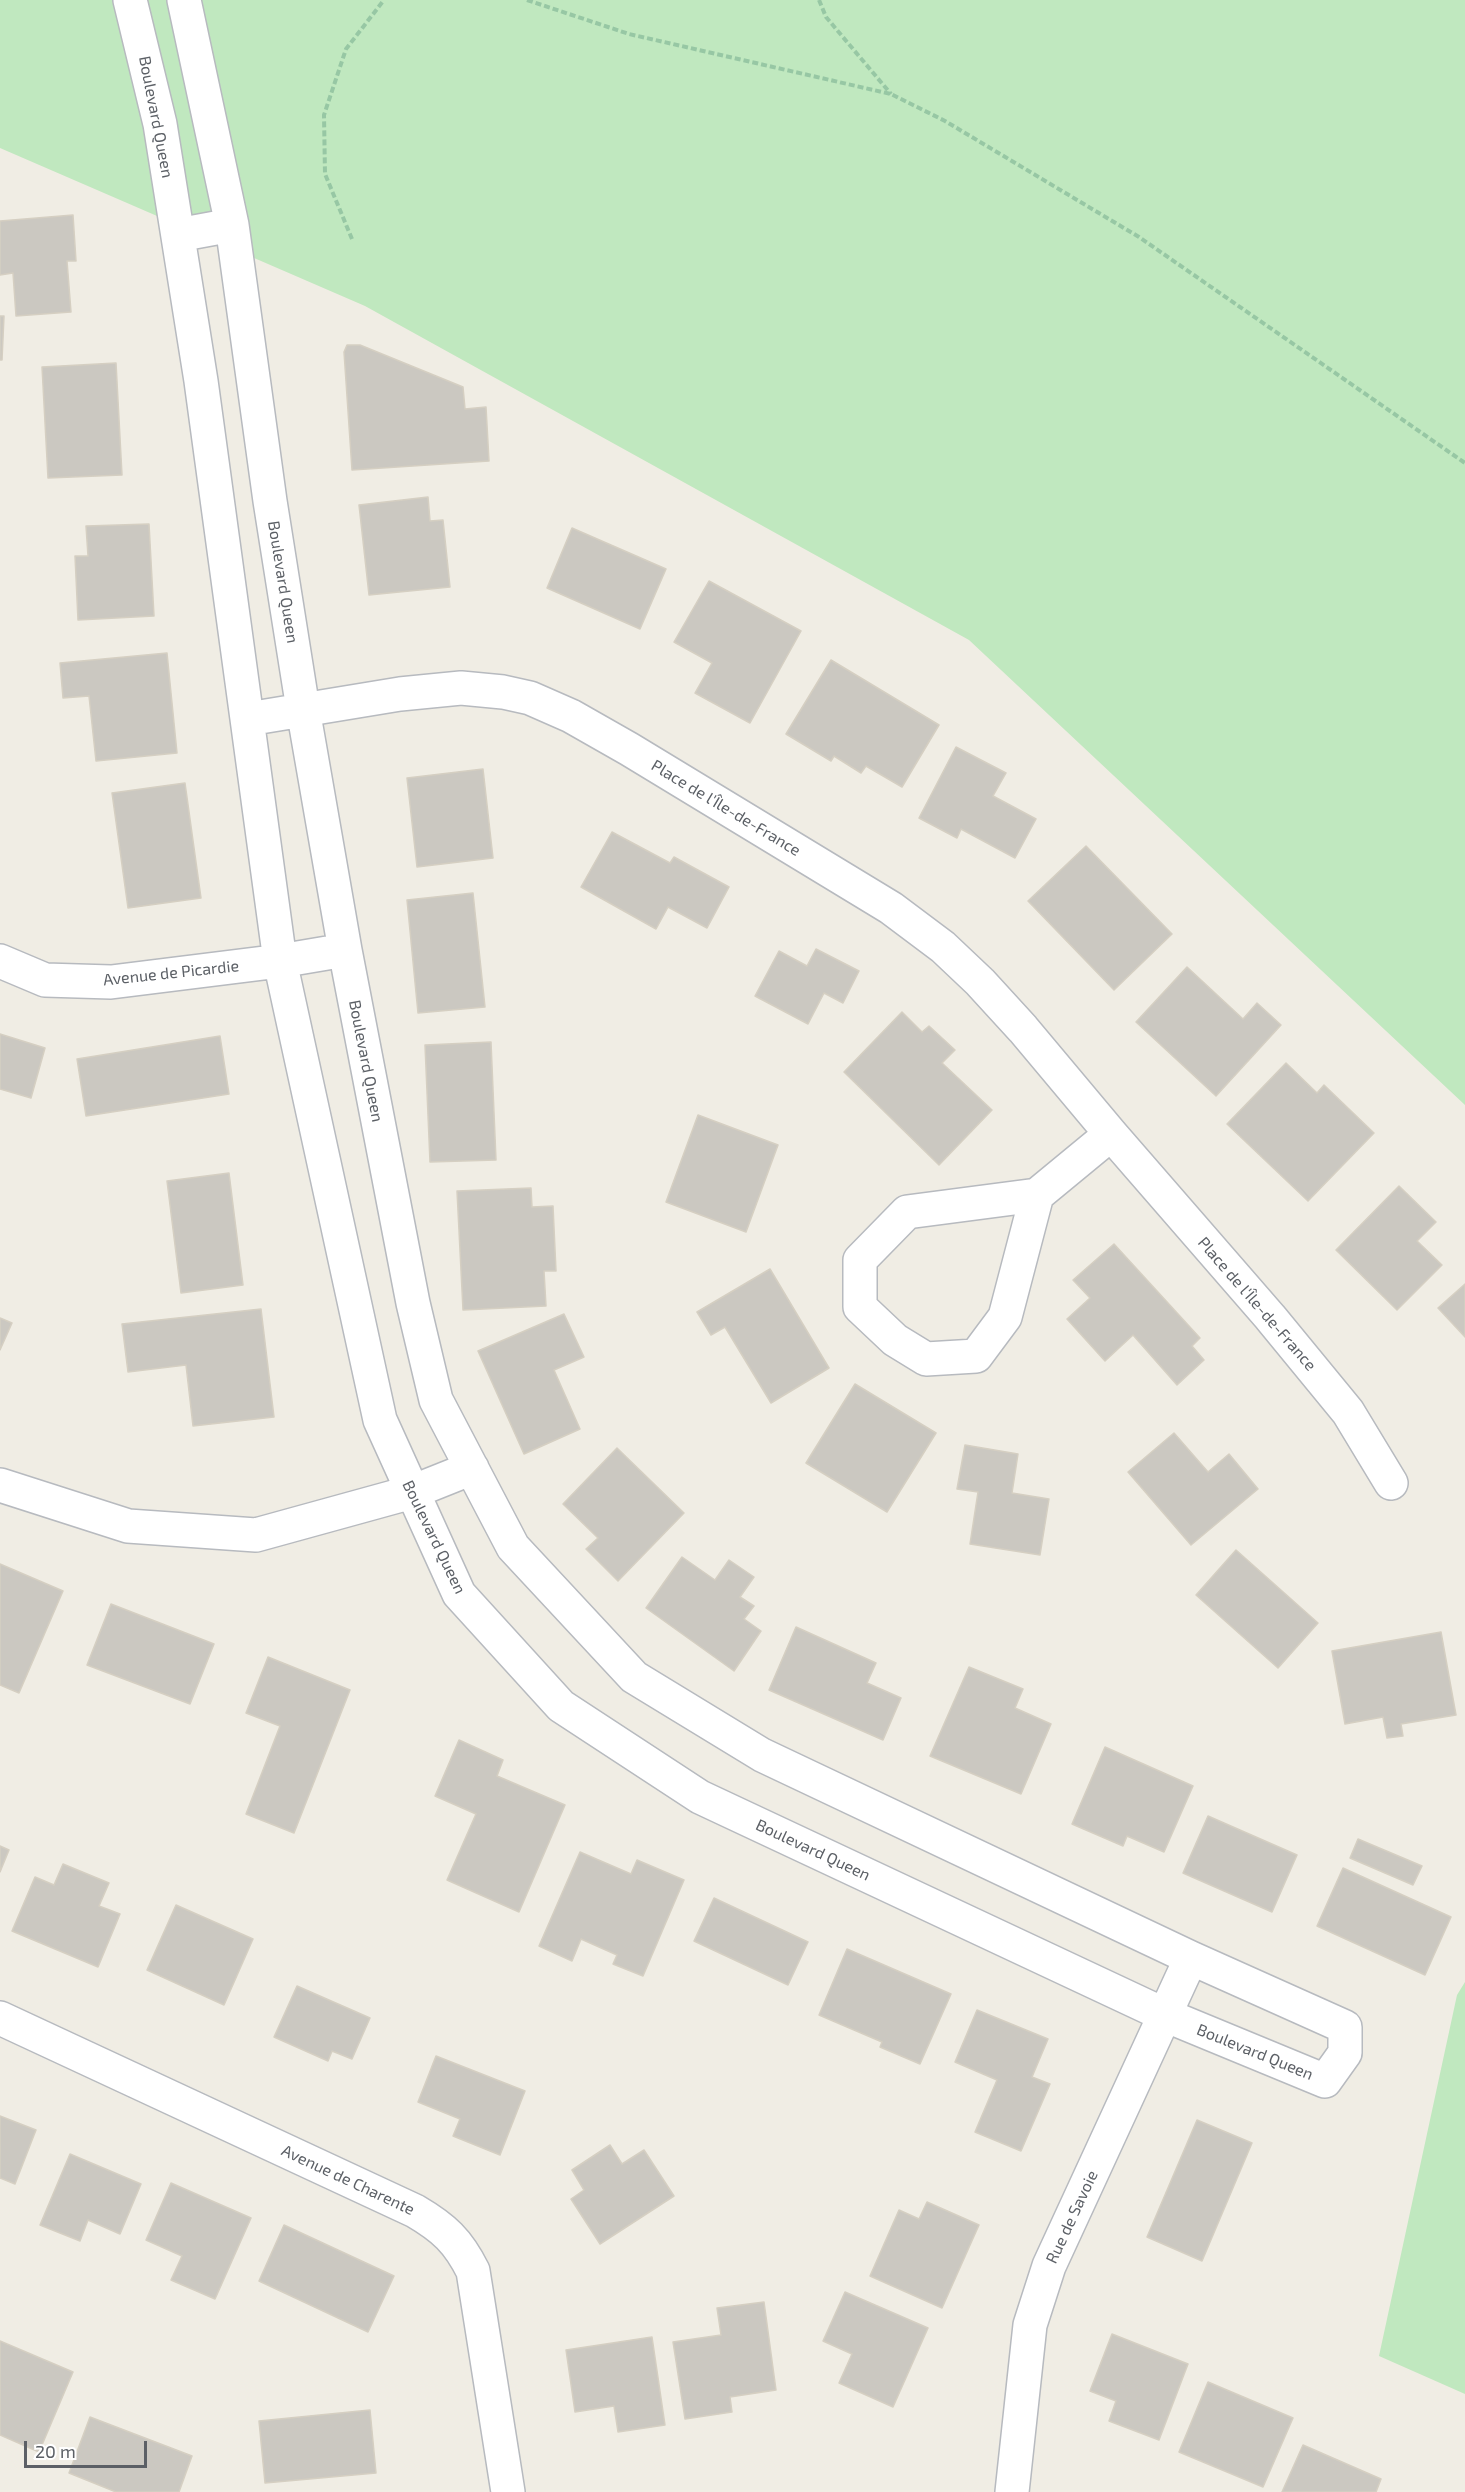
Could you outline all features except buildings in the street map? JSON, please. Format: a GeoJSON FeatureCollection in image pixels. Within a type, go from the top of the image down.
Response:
{"type":"FeatureCollection","features":[{"type":"Feature","properties":{"kind":"street","name":"Boulevard Queen"},"geometry":{"type":"LineString","coordinates":[[130,0],[160,124],[201,381],[280,961],[380,1420],[459,1594],[561,1706],[700,1797],[1165,2015],[1325,2081],[1346,2053],[1345,2027],[1191,1958],[762,1755],[634,1677],[513,1547],[436,1400],[413,1303],[345,951],[303,709],[270,501],[232,225],[184,0]]}},
{"type":"Feature","properties":{"kind":"street"},"geometry":{"type":"LineString","coordinates":[[178,235],[232,225]]}},
{"type":"Feature","properties":{"kind":"street","name":"Place de l'Île-de-France"},"geometry":{"type":"LineString","coordinates":[[248,719],[400,694],[461,688],[503,692],[530,698],[572,716],[629,748],[891,908],[943,947],[980,982],[1023,1029],[1110,1134],[1270,1317],[1348,1412],[1391,1483]]}},
{"type":"Feature","properties":{"kind":"street","name":"Avenue de Picardie"},"geometry":{"type":"LineString","coordinates":[[0,961],[45,980],[111,982],[345,951]]}},
{"type":"Feature","properties":{"kind":"street"},"geometry":{"type":"LineString","coordinates":[[1037,1195],[1005,1317],[976,1356],[926,1359],[895,1340],[860,1307],[860,1260],[907,1212],[1037,1195],[1110,1134]]}},
{"type":"Feature","properties":{"kind":"street"},"geometry":{"type":"LineString","coordinates":[[0,1485],[128,1526],[256,1535],[412,1492],[472,1468]]}},
{"type":"Feature","properties":{"kind":"street","name":"Rue de Savoie"},"geometry":{"type":"LineString","coordinates":[[1012,2492],[1030,2325],[1049,2266],[1191,1958]]}},
{"type":"Feature","properties":{"kind":"street","name":"Avenue de Charente"},"geometry":{"type":"LineString","coordinates":[[0,2018],[415,2211],[440,2225],[461,2247],[473,2271],[508,2492]]}},
{"type":"Feature","properties":{"kind":"path"},"geometry":{"type":"LineString","coordinates":[[352,239],[325,174],[324,115],[346,49],[384,0]]}},
{"type":"Feature","properties":{"kind":"path"},"geometry":{"type":"LineString","coordinates":[[527,0],[629,34],[891,94],[945,121],[1139,237],[1465,463]]}},
{"type":"Feature","properties":{"kind":"path"},"geometry":{"type":"LineString","coordinates":[[819,0],[826,17],[891,94]]}},
{"type":"Feature","properties":{"kind":"green space"},"geometry":{"type":"Polygon","coordinates":[[[0,0],[1465,0],[1465,1105],[969,640],[365,306],[0,148],[0,0]]]}},
{"type":"Feature","properties":{"kind":"green space"},"geometry":{"type":"Polygon","coordinates":[[[1465,1982],[1465,2394],[1379,2356],[1457,1995],[1465,1982]]]}}]}
